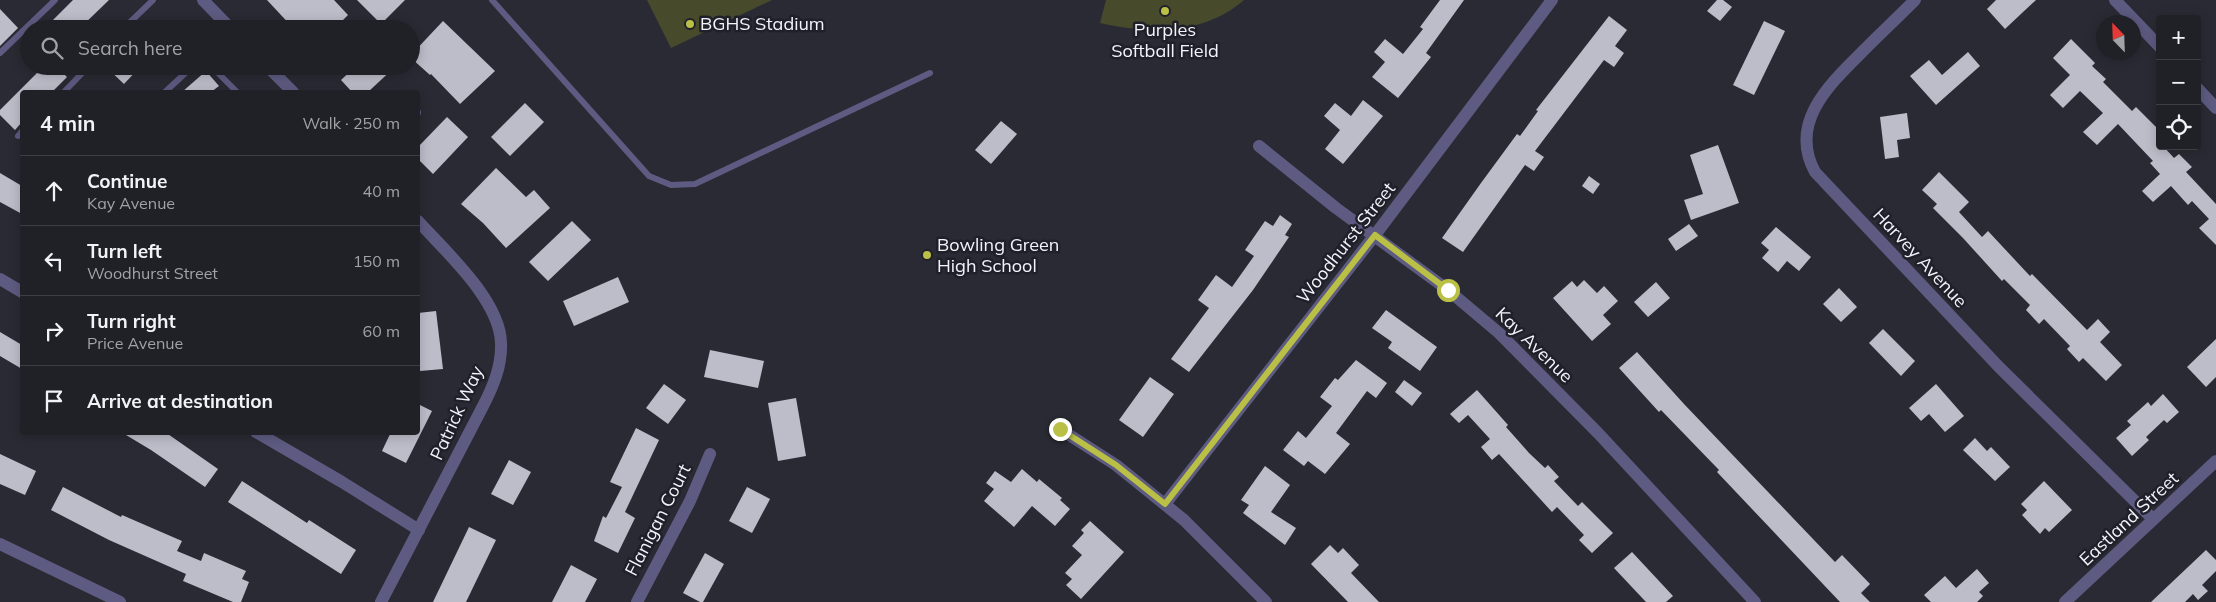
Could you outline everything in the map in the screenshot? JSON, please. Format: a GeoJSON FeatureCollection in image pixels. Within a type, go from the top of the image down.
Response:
{"type":"FeatureCollection","features":[{"type":"Feature","properties":{"kind":"street"},"geometry":{"type":"LineString","coordinates":[[203,0],[222,20]]}},
{"type":"Feature","properties":{"kind":"street","name":"Woodhurst Street"},"geometry":{"type":"LineString","coordinates":[[1165,504],[1375,235],[1552,0]]}},
{"type":"Feature","properties":{"kind":"street","name":"Harvey Avenue"},"geometry":{"type":"LineString","coordinates":[[1915,0],[1829,86],[1817,103],[1807,130],[1806,148],[1811,165],[1822,180],[1999,367],[2153,520]]}},
{"type":"Feature","properties":{"kind":"street"},"geometry":{"type":"LineString","coordinates":[[2115,0],[2156,43]]}},
{"type":"Feature","properties":{"kind":"street"},"geometry":{"type":"LineString","coordinates":[[276,75],[291,90]]}},
{"type":"Feature","properties":{"kind":"street"},"geometry":{"type":"LineString","coordinates":[[2201,92],[2216,108]]}},
{"type":"Feature","properties":{"kind":"street","name":"Kay Avenue"},"geometry":{"type":"LineString","coordinates":[[1259,146],[1336,208],[1448,290],[1516,349],[1598,433],[1755,602]]}},
{"type":"Feature","properties":{"kind":"street","name":"Patrick Way"},"geometry":{"type":"LineString","coordinates":[[381,602],[492,389],[500,359],[501,341],[492,312],[481,293],[420,224]]}},
{"type":"Feature","properties":{"kind":"street"},"geometry":{"type":"LineString","coordinates":[[0,278],[20,291]]}},
{"type":"Feature","properties":{"kind":"street"},"geometry":{"type":"LineString","coordinates":[[1060,429],[1116,465],[1165,504],[1190,525],[1266,602]]}},
{"type":"Feature","properties":{"kind":"street"},"geometry":{"type":"LineString","coordinates":[[261,435],[419,530]]}},
{"type":"Feature","properties":{"kind":"street","name":"Flanigan Court"},"geometry":{"type":"LineString","coordinates":[[637,602],[690,501],[710,454]]}},
{"type":"Feature","properties":{"kind":"street","name":"Eastland Street"},"geometry":{"type":"LineString","coordinates":[[2065,602],[2216,461]]}},
{"type":"Feature","properties":{"kind":"street"},"geometry":{"type":"LineString","coordinates":[[0,544],[120,602]]}},
{"type":"Feature","properties":{"kind":"lane"},"geometry":{"type":"LineString","coordinates":[[35,20],[55,0]]}},
{"type":"Feature","properties":{"kind":"lane"},"geometry":{"type":"LineString","coordinates":[[132,20],[153,0]]}},
{"type":"Feature","properties":{"kind":"lane"},"geometry":{"type":"LineString","coordinates":[[492,0],[649,176],[671,185],[695,184],[930,73]]}},
{"type":"Feature","properties":{"kind":"lane"},"geometry":{"type":"LineString","coordinates":[[0,54],[20,34]]}},
{"type":"Feature","properties":{"kind":"lane"},"geometry":{"type":"LineString","coordinates":[[66,90],[80,75]]}},
{"type":"Feature","properties":{"kind":"lane"},"geometry":{"type":"LineString","coordinates":[[167,90],[183,75]]}},
{"type":"Feature","properties":{"kind":"lane"},"geometry":{"type":"LineString","coordinates":[[220,75],[235,90]]}},
{"type":"Feature","properties":{"kind":"green space","name":"BGHS Stadium"},"geometry":{"type":"Polygon","coordinates":[[[647,0],[772,0],[671,48],[647,0]]]}},
{"type":"Feature","properties":{"kind":"green space","name":"Purples Softball Field"},"geometry":{"type":"Polygon","coordinates":[[[1106,0],[1244,0],[1212,20],[1194,26],[1157,30],[1119,27],[1100,23],[1106,0]]]}},
{"type":"Feature","properties":{"kind":"building"},"geometry":{"type":"Polygon","coordinates":[[[73,0],[109,0],[88,20],[53,20],[73,0]]]}},
{"type":"Feature","properties":{"kind":"building"},"geometry":{"type":"Polygon","coordinates":[[[267,0],[334,0],[348,15],[343,20],[286,20],[267,0]]]}},
{"type":"Feature","properties":{"kind":"building"},"geometry":{"type":"Polygon","coordinates":[[[357,0],[405,0],[385,20],[377,20],[357,0]]]}},
{"type":"Feature","properties":{"kind":"building"},"geometry":{"type":"Polygon","coordinates":[[[1440,0],[1464,0],[1426,53],[1431,57],[1398,98],[1372,77],[1385,62],[1374,52],[1385,39],[1403,54],[1423,29],[1420,27],[1440,0]]]}},
{"type":"Feature","properties":{"kind":"building"},"geometry":{"type":"Polygon","coordinates":[[[1717,0],[1723,0],[1732,7],[1720,21],[1707,11],[1717,0]]]}},
{"type":"Feature","properties":{"kind":"building"},"geometry":{"type":"Polygon","coordinates":[[[1996,0],[2036,0],[2005,29],[1987,9],[1996,0]]]}},
{"type":"Feature","properties":{"kind":"building"},"geometry":{"type":"Polygon","coordinates":[[[0,9],[18,28],[0,46],[0,9]]]}},
{"type":"Feature","properties":{"kind":"building"},"geometry":{"type":"Polygon","coordinates":[[[1609,16],[1627,30],[1615,46],[1624,53],[1614,67],[1604,60],[1535,151],[1544,157],[1534,171],[1525,165],[1463,252],[1442,238],[1517,134],[1520,136],[1538,111],[1536,110],[1609,16]]]}},
{"type":"Feature","properties":{"kind":"building"},"geometry":{"type":"Polygon","coordinates":[[[443,21],[495,71],[460,104],[431,74],[420,66],[420,45],[443,21]]]}},
{"type":"Feature","properties":{"kind":"building"},"geometry":{"type":"Polygon","coordinates":[[[1764,21],[1785,31],[1754,95],[1733,85],[1764,21]]]}},
{"type":"Feature","properties":{"kind":"building"},"geometry":{"type":"Polygon","coordinates":[[[2071,39],[2095,63],[2092,66],[2106,79],[2103,82],[2132,111],[2136,107],[2156,127],[2156,150],[2167,150],[2174,158],[2179,154],[2192,167],[2186,172],[2216,204],[2216,245],[2199,228],[2209,219],[2192,201],[2188,205],[2171,186],[2153,202],[2142,191],[2160,174],[2150,163],[2153,161],[2118,124],[2097,145],[2083,132],[2103,113],[2080,91],[2063,108],[2050,95],[2070,75],[2053,58],[2071,39]]]}},
{"type":"Feature","properties":{"kind":"building"},"geometry":{"type":"Polygon","coordinates":[[[1968,52],[1980,66],[1936,105],[1910,76],[1929,60],[1942,75],[1968,52]]]}},
{"type":"Feature","properties":{"kind":"building"},"geometry":{"type":"Polygon","coordinates":[[[35,75],[65,75],[67,77],[54,90],[20,90],[35,75]]]}},
{"type":"Feature","properties":{"kind":"building"},"geometry":{"type":"Polygon","coordinates":[[[114,75],[132,75],[124,84],[114,75]]]}},
{"type":"Feature","properties":{"kind":"building"},"geometry":{"type":"Polygon","coordinates":[[[201,75],[209,75],[219,86],[214,90],[184,90],[201,75]]]}},
{"type":"Feature","properties":{"kind":"building"},"geometry":{"type":"Polygon","coordinates":[[[346,75],[386,75],[370,90],[350,90],[341,80],[346,75]]]}},
{"type":"Feature","properties":{"kind":"building"},"geometry":{"type":"Polygon","coordinates":[[[20,90],[20,124],[15,130],[0,115],[0,110],[20,90]]]}},
{"type":"Feature","properties":{"kind":"building"},"geometry":{"type":"Polygon","coordinates":[[[1363,100],[1383,116],[1343,164],[1325,149],[1340,130],[1324,116],[1335,103],[1351,116],[1363,100]]]}},
{"type":"Feature","properties":{"kind":"building"},"geometry":{"type":"Polygon","coordinates":[[[525,103],[544,122],[510,156],[491,137],[525,103]]]}},
{"type":"Feature","properties":{"kind":"building"},"geometry":{"type":"Polygon","coordinates":[[[1907,113],[1910,138],[1897,140],[1899,157],[1885,159],[1880,117],[1907,113]]]}},
{"type":"Feature","properties":{"kind":"building"},"geometry":{"type":"Polygon","coordinates":[[[447,117],[468,137],[433,174],[420,161],[420,145],[447,117]]]}},
{"type":"Feature","properties":{"kind":"building"},"geometry":{"type":"Polygon","coordinates":[[[1001,121],[1017,134],[991,164],[975,150],[1001,121]]]}},
{"type":"Feature","properties":{"kind":"building"},"geometry":{"type":"Polygon","coordinates":[[[1718,145],[1739,203],[1691,220],[1684,200],[1703,194],[1690,155],[1718,145]]]}},
{"type":"Feature","properties":{"kind":"building"},"geometry":{"type":"Polygon","coordinates":[[[496,168],[526,197],[534,190],[550,208],[506,248],[483,223],[461,204],[496,168]]]}},
{"type":"Feature","properties":{"kind":"building"},"geometry":{"type":"Polygon","coordinates":[[[1939,172],[1969,202],[1959,212],[1982,237],[1988,231],[2030,276],[2032,274],[2087,330],[2098,319],[2110,332],[2100,342],[2122,365],[2106,381],[2083,358],[2079,362],[2067,349],[2070,346],[2044,319],[2039,324],[2026,310],[2030,305],[2004,279],[2002,281],[1933,208],[1937,204],[1922,190],[1939,172]]]}},
{"type":"Feature","properties":{"kind":"building"},"geometry":{"type":"Polygon","coordinates":[[[0,173],[20,185],[20,213],[0,202],[0,173]]]}},
{"type":"Feature","properties":{"kind":"building"},"geometry":{"type":"Polygon","coordinates":[[[1589,176],[1600,184],[1593,194],[1582,186],[1589,176]]]}},
{"type":"Feature","properties":{"kind":"building"},"geometry":{"type":"Polygon","coordinates":[[[1280,215],[1292,224],[1285,235],[1289,237],[1253,290],[1189,372],[1171,359],[1209,308],[1198,300],[1216,275],[1232,287],[1254,256],[1245,250],[1265,221],[1273,226],[1280,215]]]}},
{"type":"Feature","properties":{"kind":"building"},"geometry":{"type":"Polygon","coordinates":[[[572,221],[591,240],[548,281],[529,262],[572,221]]]}},
{"type":"Feature","properties":{"kind":"building"},"geometry":{"type":"Polygon","coordinates":[[[1689,224],[1698,236],[1676,251],[1668,239],[1689,224]]]}},
{"type":"Feature","properties":{"kind":"building"},"geometry":{"type":"Polygon","coordinates":[[[1776,227],[1811,257],[1799,271],[1787,261],[1778,272],[1762,258],[1769,250],[1761,243],[1776,227]]]}},
{"type":"Feature","properties":{"kind":"building"},"geometry":{"type":"Polygon","coordinates":[[[618,277],[629,302],[574,326],[563,301],[618,277]]]}},
{"type":"Feature","properties":{"kind":"building"},"geometry":{"type":"Polygon","coordinates":[[[1584,280],[1597,293],[1604,286],[1618,301],[1603,315],[1611,324],[1592,341],[1553,298],[1572,281],[1577,287],[1584,280]]]}},
{"type":"Feature","properties":{"kind":"building"},"geometry":{"type":"Polygon","coordinates":[[[1656,282],[1670,298],[1648,317],[1634,302],[1656,282]]]}},
{"type":"Feature","properties":{"kind":"building"},"geometry":{"type":"Polygon","coordinates":[[[1839,288],[1857,307],[1841,322],[1823,304],[1839,288]]]}},
{"type":"Feature","properties":{"kind":"building"},"geometry":{"type":"Polygon","coordinates":[[[1386,310],[1437,347],[1420,371],[1388,348],[1392,342],[1372,328],[1386,310]]]}},
{"type":"Feature","properties":{"kind":"building"},"geometry":{"type":"Polygon","coordinates":[[[436,311],[443,369],[420,371],[420,313],[436,311]]]}},
{"type":"Feature","properties":{"kind":"building"},"geometry":{"type":"Polygon","coordinates":[[[1883,329],[1915,361],[1901,376],[1869,343],[1883,329]]]}},
{"type":"Feature","properties":{"kind":"building"},"geometry":{"type":"Polygon","coordinates":[[[0,332],[20,344],[20,368],[0,356],[0,332]]]}},
{"type":"Feature","properties":{"kind":"building"},"geometry":{"type":"Polygon","coordinates":[[[2216,339],[2216,377],[2206,387],[2187,367],[2216,339]]]}},
{"type":"Feature","properties":{"kind":"building"},"geometry":{"type":"Polygon","coordinates":[[[710,350],[764,361],[758,388],[704,377],[710,350]]]}},
{"type":"Feature","properties":{"kind":"building"},"geometry":{"type":"Polygon","coordinates":[[[1637,352],[1835,562],[1842,555],[1870,584],[1861,593],[1870,602],[1840,602],[1717,472],[1719,470],[1661,410],[1659,412],[1619,368],[1637,352]]]}},
{"type":"Feature","properties":{"kind":"building"},"geometry":{"type":"Polygon","coordinates":[[[1356,360],[1387,383],[1376,398],[1367,391],[1336,433],[1350,444],[1325,474],[1308,461],[1304,466],[1283,450],[1298,431],[1306,438],[1332,406],[1320,397],[1335,378],[1338,380],[1356,360]]]}},
{"type":"Feature","properties":{"kind":"building"},"geometry":{"type":"Polygon","coordinates":[[[1150,377],[1174,394],[1143,437],[1119,420],[1150,377]]]}},
{"type":"Feature","properties":{"kind":"building"},"geometry":{"type":"Polygon","coordinates":[[[1404,380],[1422,393],[1412,406],[1395,392],[1404,380]]]}},
{"type":"Feature","properties":{"kind":"building"},"geometry":{"type":"Polygon","coordinates":[[[664,384],[686,400],[668,424],[646,408],[664,384]]]}},
{"type":"Feature","properties":{"kind":"building"},"geometry":{"type":"Polygon","coordinates":[[[1936,384],[1964,416],[1945,432],[1929,414],[1921,421],[1909,408],[1936,384]]]}},
{"type":"Feature","properties":{"kind":"building"},"geometry":{"type":"Polygon","coordinates":[[[1477,390],[1508,425],[1506,427],[1529,453],[1545,468],[1548,465],[1559,477],[1554,481],[1578,506],[1582,502],[1613,533],[1592,553],[1579,540],[1584,535],[1557,507],[1552,512],[1499,454],[1492,460],[1481,447],[1490,439],[1468,415],[1459,423],[1450,414],[1477,390]]]}},
{"type":"Feature","properties":{"kind":"building"},"geometry":{"type":"Polygon","coordinates":[[[2163,394],[2179,412],[2167,423],[2164,420],[2146,437],[2149,440],[2132,456],[2116,438],[2131,425],[2127,421],[2148,402],[2151,406],[2163,394]]]}},
{"type":"Feature","properties":{"kind":"building"},"geometry":{"type":"Polygon","coordinates":[[[796,398],[806,456],[778,461],[768,403],[796,398]]]}},
{"type":"Feature","properties":{"kind":"building"},"geometry":{"type":"Polygon","coordinates":[[[420,405],[432,411],[420,435],[420,405]]]}},
{"type":"Feature","properties":{"kind":"building"},"geometry":{"type":"Polygon","coordinates":[[[636,428],[659,440],[625,512],[635,518],[618,553],[594,541],[603,516],[606,518],[622,487],[610,482],[636,428]]]}},
{"type":"Feature","properties":{"kind":"building"},"geometry":{"type":"Polygon","coordinates":[[[126,435],[169,435],[218,469],[205,487],[126,435]]]}},
{"type":"Feature","properties":{"kind":"building"},"geometry":{"type":"Polygon","coordinates":[[[390,435],[420,435],[406,463],[382,451],[390,435]]]}},
{"type":"Feature","properties":{"kind":"building"},"geometry":{"type":"Polygon","coordinates":[[[1975,438],[1987,451],[1991,447],[2010,467],[1995,481],[1963,450],[1975,438]]]}},
{"type":"Feature","properties":{"kind":"building"},"geometry":{"type":"Polygon","coordinates":[[[0,454],[36,471],[25,495],[0,484],[0,454]]]}},
{"type":"Feature","properties":{"kind":"building"},"geometry":{"type":"Polygon","coordinates":[[[509,460],[531,472],[513,505],[491,494],[509,460]]]}},
{"type":"Feature","properties":{"kind":"building"},"geometry":{"type":"Polygon","coordinates":[[[1265,466],[1290,485],[1271,512],[1296,528],[1285,545],[1243,513],[1249,505],[1241,500],[1265,466]]]}},
{"type":"Feature","properties":{"kind":"building"},"geometry":{"type":"Polygon","coordinates":[[[1022,469],[1037,482],[1039,479],[1062,498],[1060,500],[1070,509],[1055,526],[1032,506],[1014,527],[984,501],[994,489],[986,483],[995,471],[1011,482],[1022,469]]]}},
{"type":"Feature","properties":{"kind":"building"},"geometry":{"type":"Polygon","coordinates":[[[242,481],[307,523],[309,520],[356,550],[341,574],[228,502],[242,481]]]}},
{"type":"Feature","properties":{"kind":"building"},"geometry":{"type":"Polygon","coordinates":[[[2044,481],[2072,510],[2049,532],[2045,528],[2040,534],[2022,515],[2027,510],[2021,504],[2044,481]]]}},
{"type":"Feature","properties":{"kind":"building"},"geometry":{"type":"Polygon","coordinates":[[[63,487],[121,517],[122,515],[182,541],[177,551],[201,561],[204,553],[246,571],[242,579],[249,582],[241,602],[233,602],[183,581],[186,574],[109,540],[51,510],[63,487]]]}},
{"type":"Feature","properties":{"kind":"building"},"geometry":{"type":"Polygon","coordinates":[[[747,487],[770,499],[752,533],[729,521],[747,487]]]}},
{"type":"Feature","properties":{"kind":"building"},"geometry":{"type":"Polygon","coordinates":[[[1090,521],[1124,552],[1081,599],[1066,585],[1072,579],[1065,573],[1082,555],[1072,546],[1084,533],[1081,530],[1090,521]]]}},
{"type":"Feature","properties":{"kind":"building"},"geometry":{"type":"Polygon","coordinates":[[[469,527],[496,540],[466,602],[433,602],[469,527]]]}},
{"type":"Feature","properties":{"kind":"building"},"geometry":{"type":"Polygon","coordinates":[[[1330,545],[1338,553],[1343,548],[1359,565],[1351,573],[1379,602],[1348,602],[1311,564],[1330,545]]]}},
{"type":"Feature","properties":{"kind":"building"},"geometry":{"type":"Polygon","coordinates":[[[2206,550],[2216,560],[2216,571],[2202,585],[2208,591],[2198,600],[2193,594],[2185,602],[2151,602],[2206,550]]]}},
{"type":"Feature","properties":{"kind":"building"},"geometry":{"type":"Polygon","coordinates":[[[1632,552],[1673,596],[1666,602],[1646,602],[1614,568],[1632,552]]]}},
{"type":"Feature","properties":{"kind":"building"},"geometry":{"type":"Polygon","coordinates":[[[705,553],[724,564],[703,602],[700,602],[683,593],[705,553]]]}},
{"type":"Feature","properties":{"kind":"building"},"geometry":{"type":"Polygon","coordinates":[[[571,565],[597,579],[585,602],[552,602],[571,565]]]}},
{"type":"Feature","properties":{"kind":"building"},"geometry":{"type":"Polygon","coordinates":[[[1977,569],[1989,583],[1979,592],[1983,596],[1977,602],[1931,602],[1924,595],[1945,576],[1956,588],[1977,569]]]}},
{"type":"Feature","properties":{"kind":"place","name":"Purples Softball Field"},"geometry":{"type":"Point","coordinates":[1165,11]}},
{"type":"Feature","properties":{"kind":"place","name":"BGHS Stadium"},"geometry":{"type":"Point","coordinates":[690,24]}},
{"type":"Feature","properties":{"kind":"place","name":"Bowling Green High School"},"geometry":{"type":"Point","coordinates":[927,255]}},
{"type":"Feature","properties":{"kind":"route"},"geometry":{"type":"LineString","coordinates":[[1060,429],[1116,465],[1165,504],[1375,235],[1448,290]]}}]}
